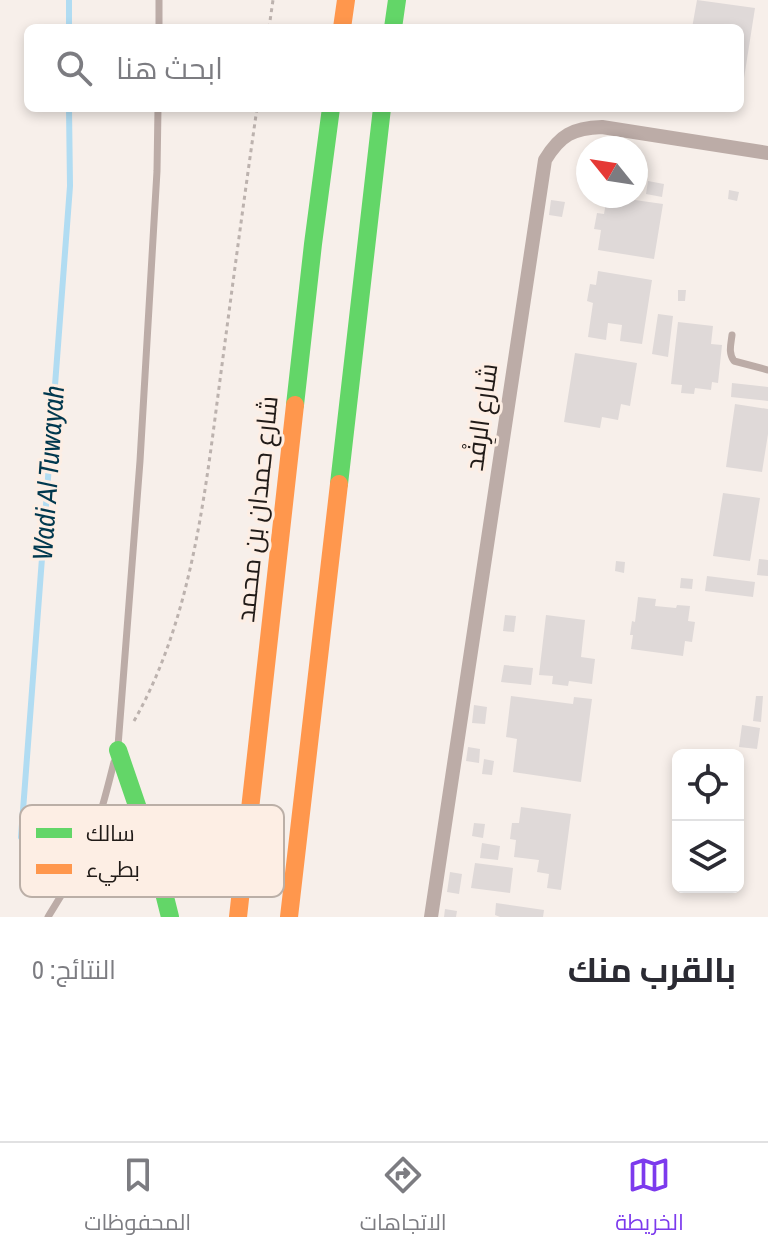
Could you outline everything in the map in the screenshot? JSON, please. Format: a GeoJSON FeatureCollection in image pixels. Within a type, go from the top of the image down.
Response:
{"type":"FeatureCollection","features":[{"type":"Feature","properties":{"kind":"main road"},"geometry":{"type":"LineString","coordinates":[[343,24],[346,0]]}},
{"type":"Feature","properties":{"kind":"main road"},"geometry":{"type":"LineString","coordinates":[[394,24],[397,0]]}},
{"type":"Feature","properties":{"kind":"main road","name":"شارع حمدان بن محمد"},"geometry":{"type":"LineString","coordinates":[[251,805],[330,112]]}},
{"type":"Feature","properties":{"kind":"main road"},"geometry":{"type":"LineString","coordinates":[[289,917],[382,112]]}},
{"type":"Feature","properties":{"kind":"main road"},"geometry":{"type":"LineString","coordinates":[[118,750],[137,805]]}},
{"type":"Feature","properties":{"kind":"main road"},"geometry":{"type":"LineString","coordinates":[[165,897],[170,917]]}},
{"type":"Feature","properties":{"kind":"main road","name":"شارع حمدان بن محمد"},"geometry":{"type":"LineString","coordinates":[[238,917],[240,897]]}},
{"type":"Feature","properties":{"kind":"street","name":"شارع الرِفْد"},"geometry":{"type":"LineString","coordinates":[[431,917],[545,160],[554,145],[568,134],[593,127],[768,153]]}},
{"type":"Feature","properties":{"kind":"lane"},"geometry":{"type":"LineString","coordinates":[[159,0],[159,24]]}},
{"type":"Feature","properties":{"kind":"lane"},"geometry":{"type":"LineString","coordinates":[[103,805],[118,750],[140,461],[158,112]]}},
{"type":"Feature","properties":{"kind":"lane"},"geometry":{"type":"LineString","coordinates":[[732,335],[730,357],[734,361],[768,370]]}},
{"type":"Feature","properties":{"kind":"lane"},"geometry":{"type":"LineString","coordinates":[[48,917],[60,897]]}},
{"type":"Feature","properties":{"kind":"path"},"geometry":{"type":"LineString","coordinates":[[270,24],[273,0]]}},
{"type":"Feature","properties":{"kind":"path"},"geometry":{"type":"LineString","coordinates":[[118,750],[160,666],[173,630],[200,522],[256,112]]}},
{"type":"Feature","properties":{"kind":"building"},"geometry":{"type":"Polygon","coordinates":[[[697,0],[755,8],[744,78],[744,24],[693,24],[697,0]]]}},
{"type":"Feature","properties":{"kind":"building"},"geometry":{"type":"Polygon","coordinates":[[[648,181],[664,184],[662,197],[648,194],[648,181]]]}},
{"type":"Feature","properties":{"kind":"building"},"geometry":{"type":"Polygon","coordinates":[[[729,190],[739,192],[737,201],[728,199],[729,190]]]}},
{"type":"Feature","properties":{"kind":"building"},"geometry":{"type":"Polygon","coordinates":[[[551,200],[565,202],[562,217],[549,215],[551,200]]]}},
{"type":"Feature","properties":{"kind":"building"},"geometry":{"type":"Polygon","coordinates":[[[648,202],[663,204],[654,259],[598,250],[601,230],[594,229],[597,213],[604,214],[605,208],[648,208],[648,202]]]}},
{"type":"Feature","properties":{"kind":"building"},"geometry":{"type":"Polygon","coordinates":[[[598,271],[652,280],[642,344],[620,341],[622,325],[608,323],[606,340],[588,337],[593,303],[587,301],[590,284],[596,285],[598,271]]]}},
{"type":"Feature","properties":{"kind":"building"},"geometry":{"type":"Polygon","coordinates":[[[678,290],[686,290],[685,301],[678,301],[678,290]]]}},
{"type":"Feature","properties":{"kind":"building"},"geometry":{"type":"Polygon","coordinates":[[[658,314],[673,316],[668,357],[652,354],[658,314]]]}},
{"type":"Feature","properties":{"kind":"building"},"geometry":{"type":"Polygon","coordinates":[[[678,322],[713,326],[711,344],[722,345],[718,383],[712,382],[711,390],[695,388],[694,394],[681,393],[682,385],[671,384],[678,322]]]}},
{"type":"Feature","properties":{"kind":"building"},"geometry":{"type":"Polygon","coordinates":[[[575,353],[637,363],[630,406],[621,404],[618,420],[602,417],[600,428],[564,422],[575,353]]]}},
{"type":"Feature","properties":{"kind":"building"},"geometry":{"type":"Polygon","coordinates":[[[732,383],[768,387],[768,401],[731,397],[732,383]]]}},
{"type":"Feature","properties":{"kind":"building"},"geometry":{"type":"Polygon","coordinates":[[[735,404],[768,409],[762,472],[726,467],[735,404]]]}},
{"type":"Feature","properties":{"kind":"building"},"geometry":{"type":"Polygon","coordinates":[[[723,493],[760,498],[750,561],[713,556],[723,493]]]}},
{"type":"Feature","properties":{"kind":"building"},"geometry":{"type":"Polygon","coordinates":[[[759,559],[768,560],[768,576],[757,575],[759,559]]]}},
{"type":"Feature","properties":{"kind":"building"},"geometry":{"type":"Polygon","coordinates":[[[616,561],[625,562],[624,573],[615,571],[616,561]]]}},
{"type":"Feature","properties":{"kind":"building"},"geometry":{"type":"Polygon","coordinates":[[[707,576],[755,582],[753,597],[705,591],[707,576]]]}},
{"type":"Feature","properties":{"kind":"building"},"geometry":{"type":"Polygon","coordinates":[[[681,578],[693,579],[692,589],[680,588],[681,578]]]}},
{"type":"Feature","properties":{"kind":"building"},"geometry":{"type":"Polygon","coordinates":[[[638,597],[656,599],[655,606],[690,606],[688,621],[695,622],[692,642],[685,641],[683,656],[631,649],[633,635],[630,635],[638,597]]]}},
{"type":"Feature","properties":{"kind":"building"},"geometry":{"type":"Polygon","coordinates":[[[505,615],[516,616],[514,632],[503,631],[505,615]]]}},
{"type":"Feature","properties":{"kind":"building"},"geometry":{"type":"Polygon","coordinates":[[[546,615],[585,620],[581,657],[595,659],[592,684],[569,681],[568,686],[552,684],[553,676],[539,675],[546,615]]]}},
{"type":"Feature","properties":{"kind":"building"},"geometry":{"type":"Polygon","coordinates":[[[504,665],[533,668],[531,685],[501,682],[504,665]]]}},
{"type":"Feature","properties":{"kind":"building"},"geometry":{"type":"Polygon","coordinates":[[[511,696],[573,704],[574,697],[592,699],[581,782],[513,772],[517,739],[506,737],[511,696]]]}},
{"type":"Feature","properties":{"kind":"building"},"geometry":{"type":"Polygon","coordinates":[[[756,696],[763,696],[761,722],[753,721],[756,696]]]}},
{"type":"Feature","properties":{"kind":"building"},"geometry":{"type":"Polygon","coordinates":[[[474,705],[487,707],[485,724],[472,723],[474,705]]]}},
{"type":"Feature","properties":{"kind":"building"},"geometry":{"type":"Polygon","coordinates":[[[742,725],[760,728],[757,749],[739,747],[742,725]]]}},
{"type":"Feature","properties":{"kind":"building"},"geometry":{"type":"Polygon","coordinates":[[[468,747],[480,749],[479,763],[466,761],[468,747]]]}},
{"type":"Feature","properties":{"kind":"building"},"geometry":{"type":"Polygon","coordinates":[[[484,759],[494,761],[492,775],[482,774],[484,759]]]}},
{"type":"Feature","properties":{"kind":"building"},"geometry":{"type":"Polygon","coordinates":[[[521,807],[571,814],[561,890],[547,888],[549,874],[537,872],[539,860],[514,857],[516,840],[510,839],[512,823],[519,823],[521,807]]]}},
{"type":"Feature","properties":{"kind":"building"},"geometry":{"type":"Polygon","coordinates":[[[474,823],[485,824],[483,838],[472,836],[474,823]]]}},
{"type":"Feature","properties":{"kind":"building"},"geometry":{"type":"Polygon","coordinates":[[[482,843],[500,846],[498,860],[480,858],[482,843]]]}},
{"type":"Feature","properties":{"kind":"building"},"geometry":{"type":"Polygon","coordinates":[[[475,863],[513,868],[510,893],[471,888],[475,863]]]}},
{"type":"Feature","properties":{"kind":"building"},"geometry":{"type":"Polygon","coordinates":[[[450,872],[462,874],[459,894],[447,892],[450,872]]]}},
{"type":"Feature","properties":{"kind":"building"},"geometry":{"type":"Polygon","coordinates":[[[496,903],[544,910],[543,917],[500,917],[495,915],[496,903]]]}},
{"type":"Feature","properties":{"kind":"building"},"geometry":{"type":"Polygon","coordinates":[[[445,909],[457,911],[456,917],[444,917],[445,909]]]}},
{"type":"Feature","properties":{"kind":"waterway","name":"Wadi Al Tuwayah"},"geometry":{"type":"LineString","coordinates":[[69,0],[69,24]]}},
{"type":"Feature","properties":{"kind":"waterway","name":"Wadi Al Tuwayah"},"geometry":{"type":"LineString","coordinates":[[23,805],[70,186],[69,112]]}},
{"type":"Feature","properties":{"kind":"traffic: fast"},"geometry":{"type":"LineString","coordinates":[[394,24],[397,0]]}},
{"type":"Feature","properties":{"kind":"traffic: fast"},"geometry":{"type":"LineString","coordinates":[[295,405],[330,112]]}},
{"type":"Feature","properties":{"kind":"traffic: fast"},"geometry":{"type":"LineString","coordinates":[[339,484],[382,112]]}},
{"type":"Feature","properties":{"kind":"traffic: fast"},"geometry":{"type":"LineString","coordinates":[[118,750],[137,805]]}},
{"type":"Feature","properties":{"kind":"traffic: fast"},"geometry":{"type":"LineString","coordinates":[[165,897],[170,917]]}},
{"type":"Feature","properties":{"kind":"traffic: slow"},"geometry":{"type":"LineString","coordinates":[[343,24],[346,0]]}},
{"type":"Feature","properties":{"kind":"traffic: slow"},"geometry":{"type":"LineString","coordinates":[[250,805],[295,405]]}},
{"type":"Feature","properties":{"kind":"traffic: slow"},"geometry":{"type":"LineString","coordinates":[[289,917],[339,484]]}},
{"type":"Feature","properties":{"kind":"traffic: slow"},"geometry":{"type":"LineString","coordinates":[[238,917],[240,897]]}}]}
